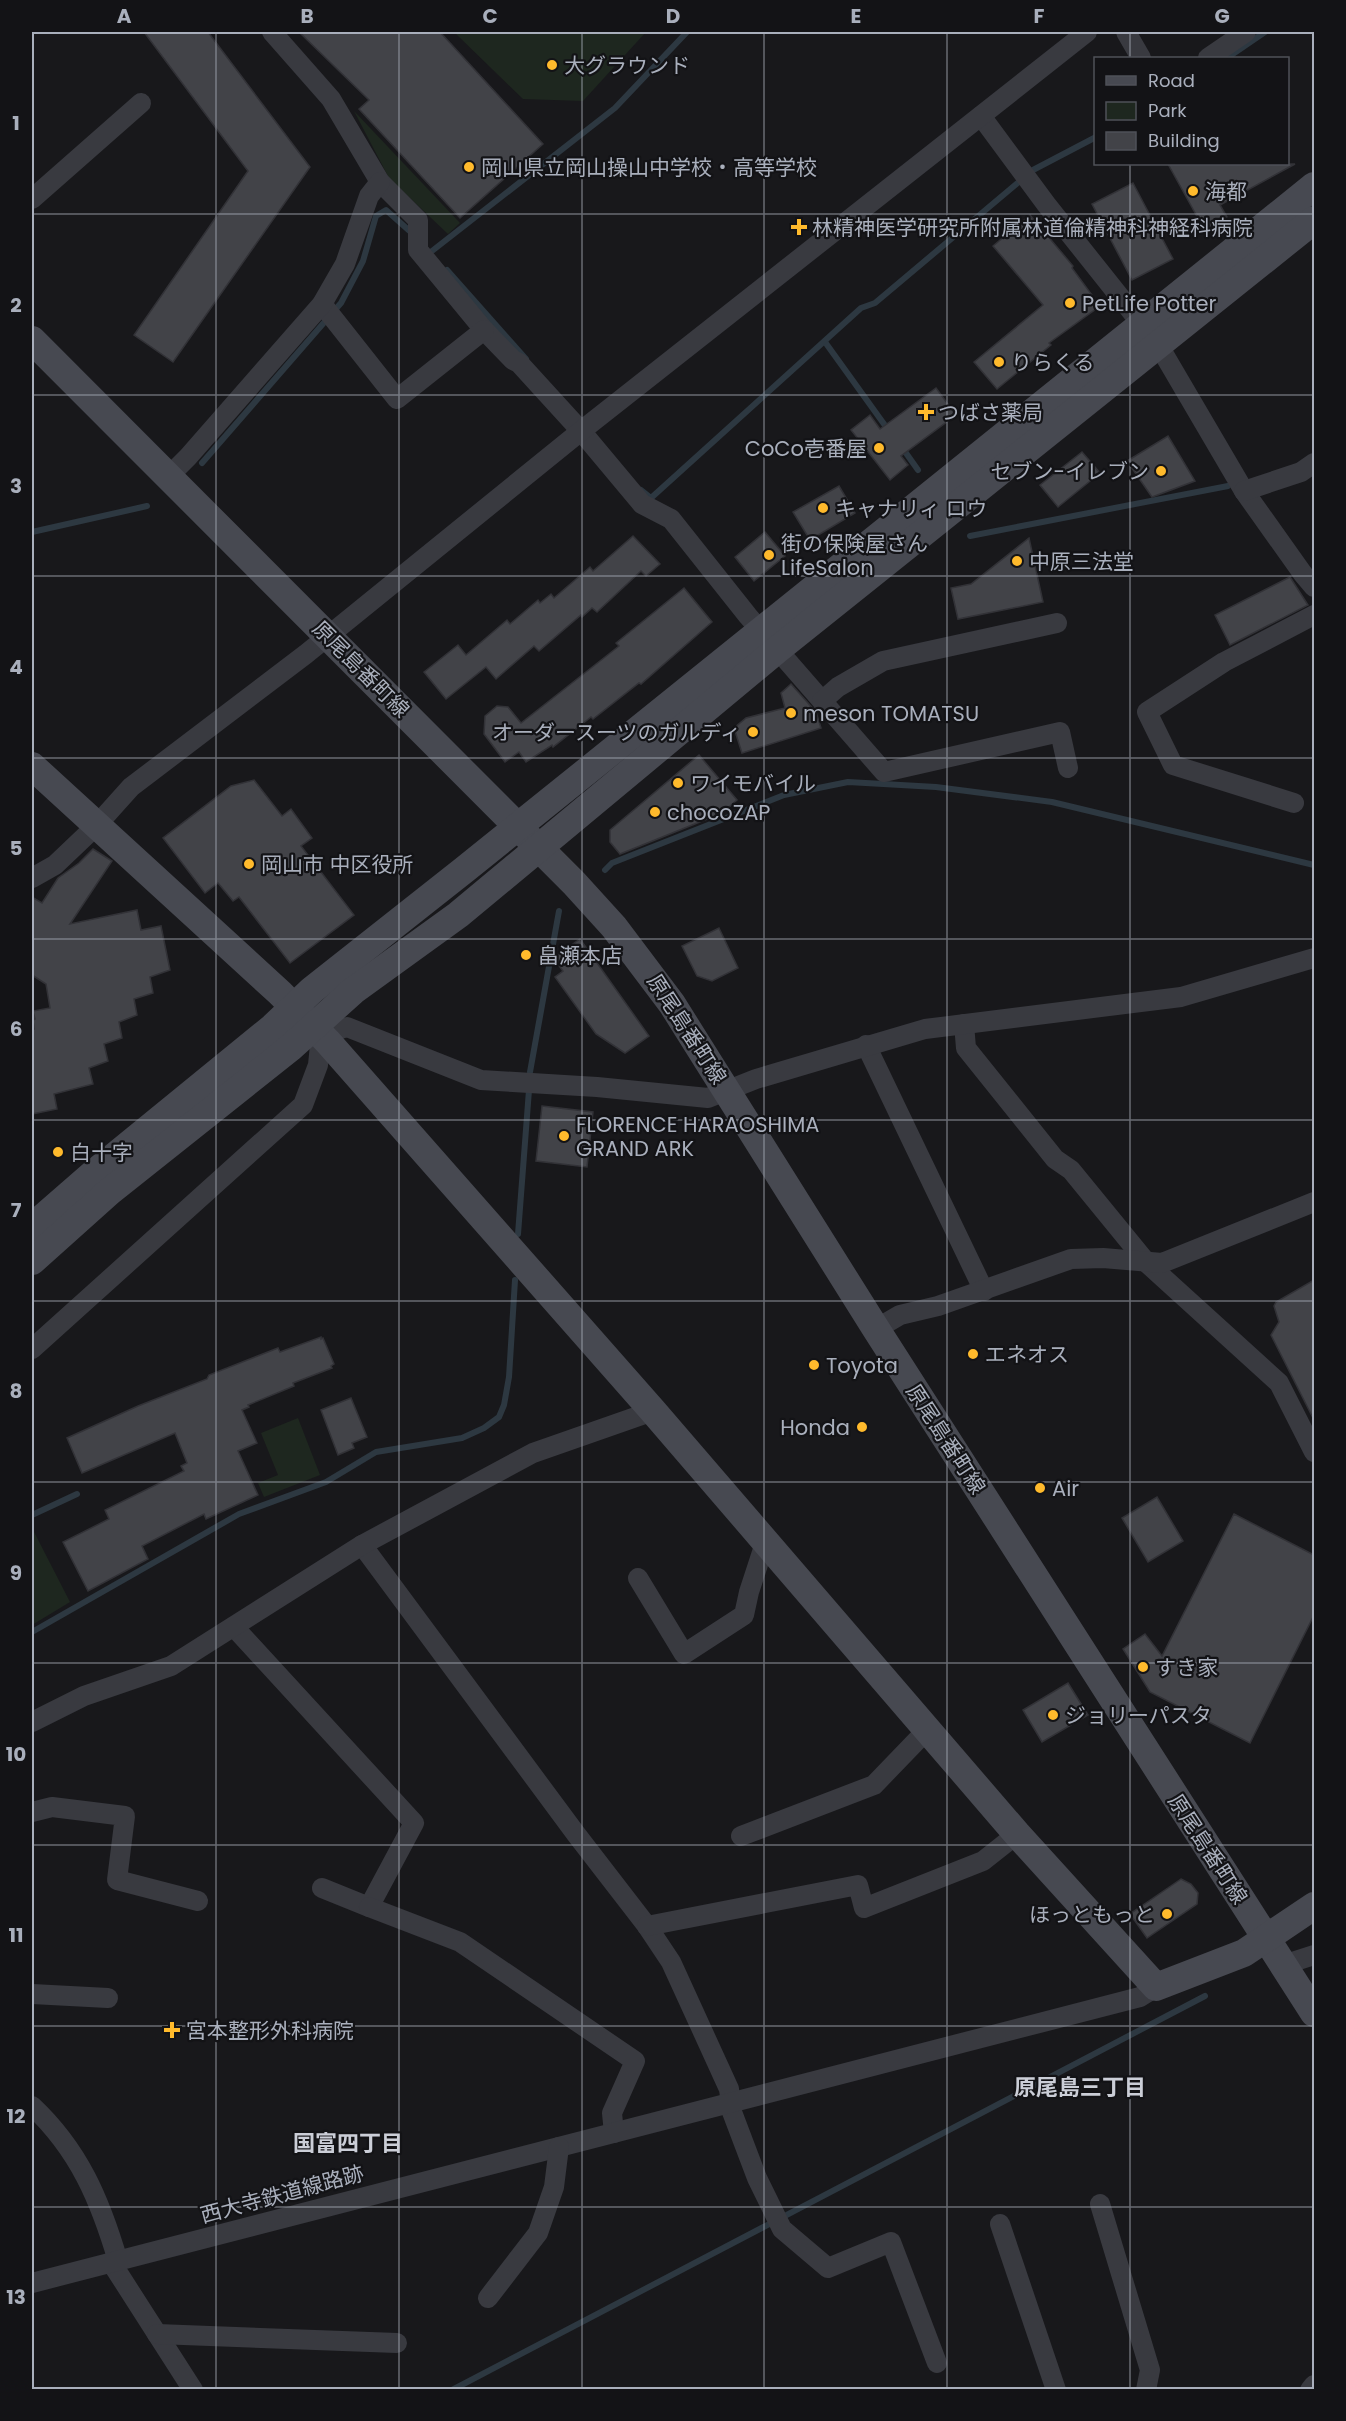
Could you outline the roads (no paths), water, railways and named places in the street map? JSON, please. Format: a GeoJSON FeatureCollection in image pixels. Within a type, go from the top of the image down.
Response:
{"type":"FeatureCollection","features":[{"type":"Feature","properties":{"kind":"street"},"geometry":{"type":"LineString","coordinates":[[272,32],[339,109],[380,182],[418,220],[418,250],[484,330],[513,360],[519,363],[581,431],[642,504],[671,519],[770,640],[884,772],[1060,732],[1068,768]]}},
{"type":"Feature","properties":{"kind":"street"},"geometry":{"type":"LineString","coordinates":[[32,878],[55,865],[96,826],[131,787],[306,654],[581,431],[1087,32]]}},
{"type":"Feature","properties":{"kind":"street"},"geometry":{"type":"LineString","coordinates":[[1126,32],[1140,57]]}},
{"type":"Feature","properties":{"kind":"street"},"geometry":{"type":"LineString","coordinates":[[1209,57],[1246,32]]}},
{"type":"Feature","properties":{"kind":"street"},"geometry":{"type":"LineString","coordinates":[[32,199],[141,103]]}},
{"type":"Feature","properties":{"kind":"street"},"geometry":{"type":"LineString","coordinates":[[981,116],[1151,335],[1244,491],[1314,587]]}},
{"type":"Feature","properties":{"kind":"street"},"geometry":{"type":"LineString","coordinates":[[168,477],[328,311],[369,196],[380,182]]}},
{"type":"Feature","properties":{"kind":"street"},"geometry":{"type":"LineString","coordinates":[[1151,335],[1314,186]]}},
{"type":"Feature","properties":{"kind":"street"},"geometry":{"type":"LineString","coordinates":[[32,1349],[303,1105],[318,1065],[309,1023],[312,990],[517,826],[770,640],[1151,335],[1314,220]]}},
{"type":"Feature","properties":{"kind":"street"},"geometry":{"type":"LineString","coordinates":[[328,311],[397,399],[484,330]]}},
{"type":"Feature","properties":{"kind":"street","name":"原尾島番町線"},"geometry":{"type":"LineString","coordinates":[[32,340],[574,883],[640,959],[728,1091],[876,1329],[1314,2013]]}},
{"type":"Feature","properties":{"kind":"street"},"geometry":{"type":"LineString","coordinates":[[1244,491],[1301,472],[1314,463]]}},
{"type":"Feature","properties":{"kind":"street"},"geometry":{"type":"LineString","coordinates":[[1294,803],[1173,765],[1147,712],[1224,662],[1314,615]]}},
{"type":"Feature","properties":{"kind":"street"},"geometry":{"type":"LineString","coordinates":[[822,701],[838,687],[883,661],[1057,623]]}},
{"type":"Feature","properties":{"kind":"street"},"geometry":{"type":"LineString","coordinates":[[32,1261],[109,1192],[290,1048],[309,1023],[458,915],[537,848],[770,640]]}},
{"type":"Feature","properties":{"kind":"street"},"geometry":{"type":"LineString","coordinates":[[32,766],[309,1023],[653,1411],[1017,1834],[1156,1987],[1244,1953],[1314,1906]]}},
{"type":"Feature","properties":{"kind":"street"},"geometry":{"type":"LineString","coordinates":[[32,1227],[94,1173],[273,1027],[309,1023],[347,1027],[481,1080],[674,1094],[697,1099],[708,1098],[756,1079],[925,1029],[1181,997],[1314,958]]}},
{"type":"Feature","properties":{"kind":"street"},"geometry":{"type":"LineString","coordinates":[[964,1024],[966,1048],[1055,1159],[1071,1170],[1147,1263],[1279,1383],[1314,1452]]}},
{"type":"Feature","properties":{"kind":"street"},"geometry":{"type":"LineString","coordinates":[[866,1046],[984,1291]]}},
{"type":"Feature","properties":{"kind":"street"},"geometry":{"type":"LineString","coordinates":[[876,1329],[900,1315],[984,1291],[1071,1259],[1103,1258],[1162,1263],[1314,1202]]}},
{"type":"Feature","properties":{"kind":"street"},"geometry":{"type":"LineString","coordinates":[[32,1722],[84,1696],[171,1666],[362,1545],[533,1453],[653,1411]]}},
{"type":"Feature","properties":{"kind":"street"},"geometry":{"type":"LineString","coordinates":[[638,1578],[684,1654],[744,1615],[765,1543]]}},
{"type":"Feature","properties":{"kind":"street"},"geometry":{"type":"LineString","coordinates":[[362,1545],[647,1926],[671,1962],[729,2089],[731,2104],[757,2178],[778,2220],[828,2268],[891,2242],[937,2363]]}},
{"type":"Feature","properties":{"kind":"street"},"geometry":{"type":"LineString","coordinates":[[234,1627],[414,1823],[369,1907]]}},
{"type":"Feature","properties":{"kind":"street"},"geometry":{"type":"LineString","coordinates":[[741,1836],[874,1785],[927,1730]]}},
{"type":"Feature","properties":{"kind":"street"},"geometry":{"type":"LineString","coordinates":[[32,1812],[52,1807],[125,1816],[117,1880],[198,1901]]}},
{"type":"Feature","properties":{"kind":"street"},"geometry":{"type":"LineString","coordinates":[[647,1926],[858,1885],[864,1908],[983,1861],[1017,1834]]}},
{"type":"Feature","properties":{"kind":"street"},"geometry":{"type":"LineString","coordinates":[[322,1888],[460,1942],[635,2061],[612,2113],[614,2133]]}},
{"type":"Feature","properties":{"kind":"street"},"geometry":{"type":"LineString","coordinates":[[1283,1965],[1314,1955]]}},
{"type":"Feature","properties":{"kind":"street","name":"西大寺鉄道線路跡"},"geometry":{"type":"LineString","coordinates":[[32,2283],[1140,1997],[1156,1987]]}},
{"type":"Feature","properties":{"kind":"street"},"geometry":{"type":"LineString","coordinates":[[32,1994],[108,1998]]}},
{"type":"Feature","properties":{"kind":"street"},"geometry":{"type":"LineString","coordinates":[[32,2106],[47,2121],[74,2156],[93,2188],[106,2218],[115,2261],[157,2334],[193,2390]]}},
{"type":"Feature","properties":{"kind":"street"},"geometry":{"type":"LineString","coordinates":[[488,2298],[538,2233],[554,2187],[559,2146]]}},
{"type":"Feature","properties":{"kind":"street"},"geometry":{"type":"LineString","coordinates":[[1100,2204],[1150,2370],[1146,2390]]}},
{"type":"Feature","properties":{"kind":"street"},"geometry":{"type":"LineString","coordinates":[[1000,2224],[1056,2390]]}},
{"type":"Feature","properties":{"kind":"street"},"geometry":{"type":"LineString","coordinates":[[157,2334],[397,2343]]}},
{"type":"Feature","properties":{"kind":"street"},"geometry":{"type":"LineString","coordinates":[[1310,2390],[1314,2385]]}},
{"type":"Feature","properties":{"kind":"waterway"},"geometry":{"type":"LineString","coordinates":[[432,251],[615,108],[687,32]]}},
{"type":"Feature","properties":{"kind":"waterway"},"geometry":{"type":"LineString","coordinates":[[1228,57],[1265,32]]}},
{"type":"Feature","properties":{"kind":"waterway"},"geometry":{"type":"LineString","coordinates":[[641,490],[651,498],[861,308],[875,303],[1033,170],[1094,138]]}},
{"type":"Feature","properties":{"kind":"waterway"},"geometry":{"type":"LineString","coordinates":[[202,463],[341,303],[363,261],[376,216],[386,210],[413,234]]}},
{"type":"Feature","properties":{"kind":"waterway"},"geometry":{"type":"LineString","coordinates":[[447,270],[526,359]]}},
{"type":"Feature","properties":{"kind":"waterway"},"geometry":{"type":"LineString","coordinates":[[825,342],[889,431]]}},
{"type":"Feature","properties":{"kind":"waterway"},"geometry":{"type":"LineString","coordinates":[[901,446],[918,470]]}},
{"type":"Feature","properties":{"kind":"waterway"},"geometry":{"type":"LineString","coordinates":[[970,536],[1228,486]]}},
{"type":"Feature","properties":{"kind":"waterway"},"geometry":{"type":"LineString","coordinates":[[32,532],[147,506]]}},
{"type":"Feature","properties":{"kind":"waterway"},"geometry":{"type":"LineString","coordinates":[[605,870],[612,863],[784,795],[848,782],[936,787],[1052,802],[1314,865]]}},
{"type":"Feature","properties":{"kind":"waterway"},"geometry":{"type":"LineString","coordinates":[[530,1072],[559,911]]}},
{"type":"Feature","properties":{"kind":"waterway"},"geometry":{"type":"LineString","coordinates":[[518,1234],[529,1090]]}},
{"type":"Feature","properties":{"kind":"waterway"},"geometry":{"type":"LineString","coordinates":[[32,1632],[239,1514],[326,1482],[376,1452],[462,1438],[484,1428],[499,1417],[504,1405],[509,1377],[515,1280]]}},
{"type":"Feature","properties":{"kind":"waterway"},"geometry":{"type":"LineString","coordinates":[[32,1515],[77,1494]]}},
{"type":"Feature","properties":{"kind":"waterway"},"geometry":{"type":"LineString","coordinates":[[452,2390],[1205,1996]]}},
{"type":"Feature","properties":{"kind":"place","name":"大グラウンド"},"geometry":{"type":"Point","coordinates":[552,65]}},
{"type":"Feature","properties":{"kind":"place","name":"岡山県立岡山操山中学校・高等学校"},"geometry":{"type":"Point","coordinates":[469,167]}},
{"type":"Feature","properties":{"kind":"place","name":"海都"},"geometry":{"type":"Point","coordinates":[1193,191]}},
{"type":"Feature","properties":{"kind":"place","name":"林精神医学研究所附属林道倫精神科神経科病院"},"geometry":{"type":"Point","coordinates":[799,227]}},
{"type":"Feature","properties":{"kind":"place","name":"PetLife Potter"},"geometry":{"type":"Point","coordinates":[1070,303]}},
{"type":"Feature","properties":{"kind":"place","name":"りらくる"},"geometry":{"type":"Point","coordinates":[999,362]}},
{"type":"Feature","properties":{"kind":"place","name":"つばさ薬局"},"geometry":{"type":"Point","coordinates":[926,412]}},
{"type":"Feature","properties":{"kind":"place","name":"CoCo壱番屋"},"geometry":{"type":"Point","coordinates":[879,448]}},
{"type":"Feature","properties":{"kind":"place","name":"セブン-イレブン"},"geometry":{"type":"Point","coordinates":[1161,471]}},
{"type":"Feature","properties":{"kind":"place","name":"キャナリィ ロウ"},"geometry":{"type":"Point","coordinates":[823,508]}},
{"type":"Feature","properties":{"kind":"place","name":"街の保険屋さん LifeSalon"},"geometry":{"type":"Point","coordinates":[769,555]}},
{"type":"Feature","properties":{"kind":"place","name":"中原三法堂"},"geometry":{"type":"Point","coordinates":[1017,561]}},
{"type":"Feature","properties":{"kind":"place","name":"meson TOMATSU"},"geometry":{"type":"Point","coordinates":[791,713]}},
{"type":"Feature","properties":{"kind":"place","name":"オーダースーツのガルディ"},"geometry":{"type":"Point","coordinates":[753,732]}},
{"type":"Feature","properties":{"kind":"place","name":"ワイモバイル"},"geometry":{"type":"Point","coordinates":[678,783]}},
{"type":"Feature","properties":{"kind":"place","name":"chocoZAP"},"geometry":{"type":"Point","coordinates":[655,812]}},
{"type":"Feature","properties":{"kind":"place","name":"岡山市 中区役所"},"geometry":{"type":"Point","coordinates":[249,864]}},
{"type":"Feature","properties":{"kind":"place","name":"畠瀬本店"},"geometry":{"type":"Point","coordinates":[526,955]}},
{"type":"Feature","properties":{"kind":"place","name":"FLORENCE HARAOSHIMA GRAND ARK"},"geometry":{"type":"Point","coordinates":[564,1136]}},
{"type":"Feature","properties":{"kind":"place","name":"白十字"},"geometry":{"type":"Point","coordinates":[58,1152]}},
{"type":"Feature","properties":{"kind":"place","name":"エネオス"},"geometry":{"type":"Point","coordinates":[973,1354]}},
{"type":"Feature","properties":{"kind":"place","name":"Toyota"},"geometry":{"type":"Point","coordinates":[814,1365]}},
{"type":"Feature","properties":{"kind":"place","name":"Honda"},"geometry":{"type":"Point","coordinates":[862,1427]}},
{"type":"Feature","properties":{"kind":"place","name":"Air"},"geometry":{"type":"Point","coordinates":[1040,1488]}},
{"type":"Feature","properties":{"kind":"place","name":"すき家"},"geometry":{"type":"Point","coordinates":[1143,1667]}},
{"type":"Feature","properties":{"kind":"place","name":"ジョリーパスタ"},"geometry":{"type":"Point","coordinates":[1053,1715]}},
{"type":"Feature","properties":{"kind":"place","name":"ほっともっと"},"geometry":{"type":"Point","coordinates":[1167,1914]}},
{"type":"Feature","properties":{"kind":"place","name":"宮本整形外科病院"},"geometry":{"type":"Point","coordinates":[172,2030]}},
{"type":"Feature","properties":{"kind":"district","name":"原尾島三丁目"},"geometry":{"type":"Point","coordinates":[1080,2087]}},
{"type":"Feature","properties":{"kind":"district","name":"国富四丁目"},"geometry":{"type":"Point","coordinates":[348,2143]}}]}
